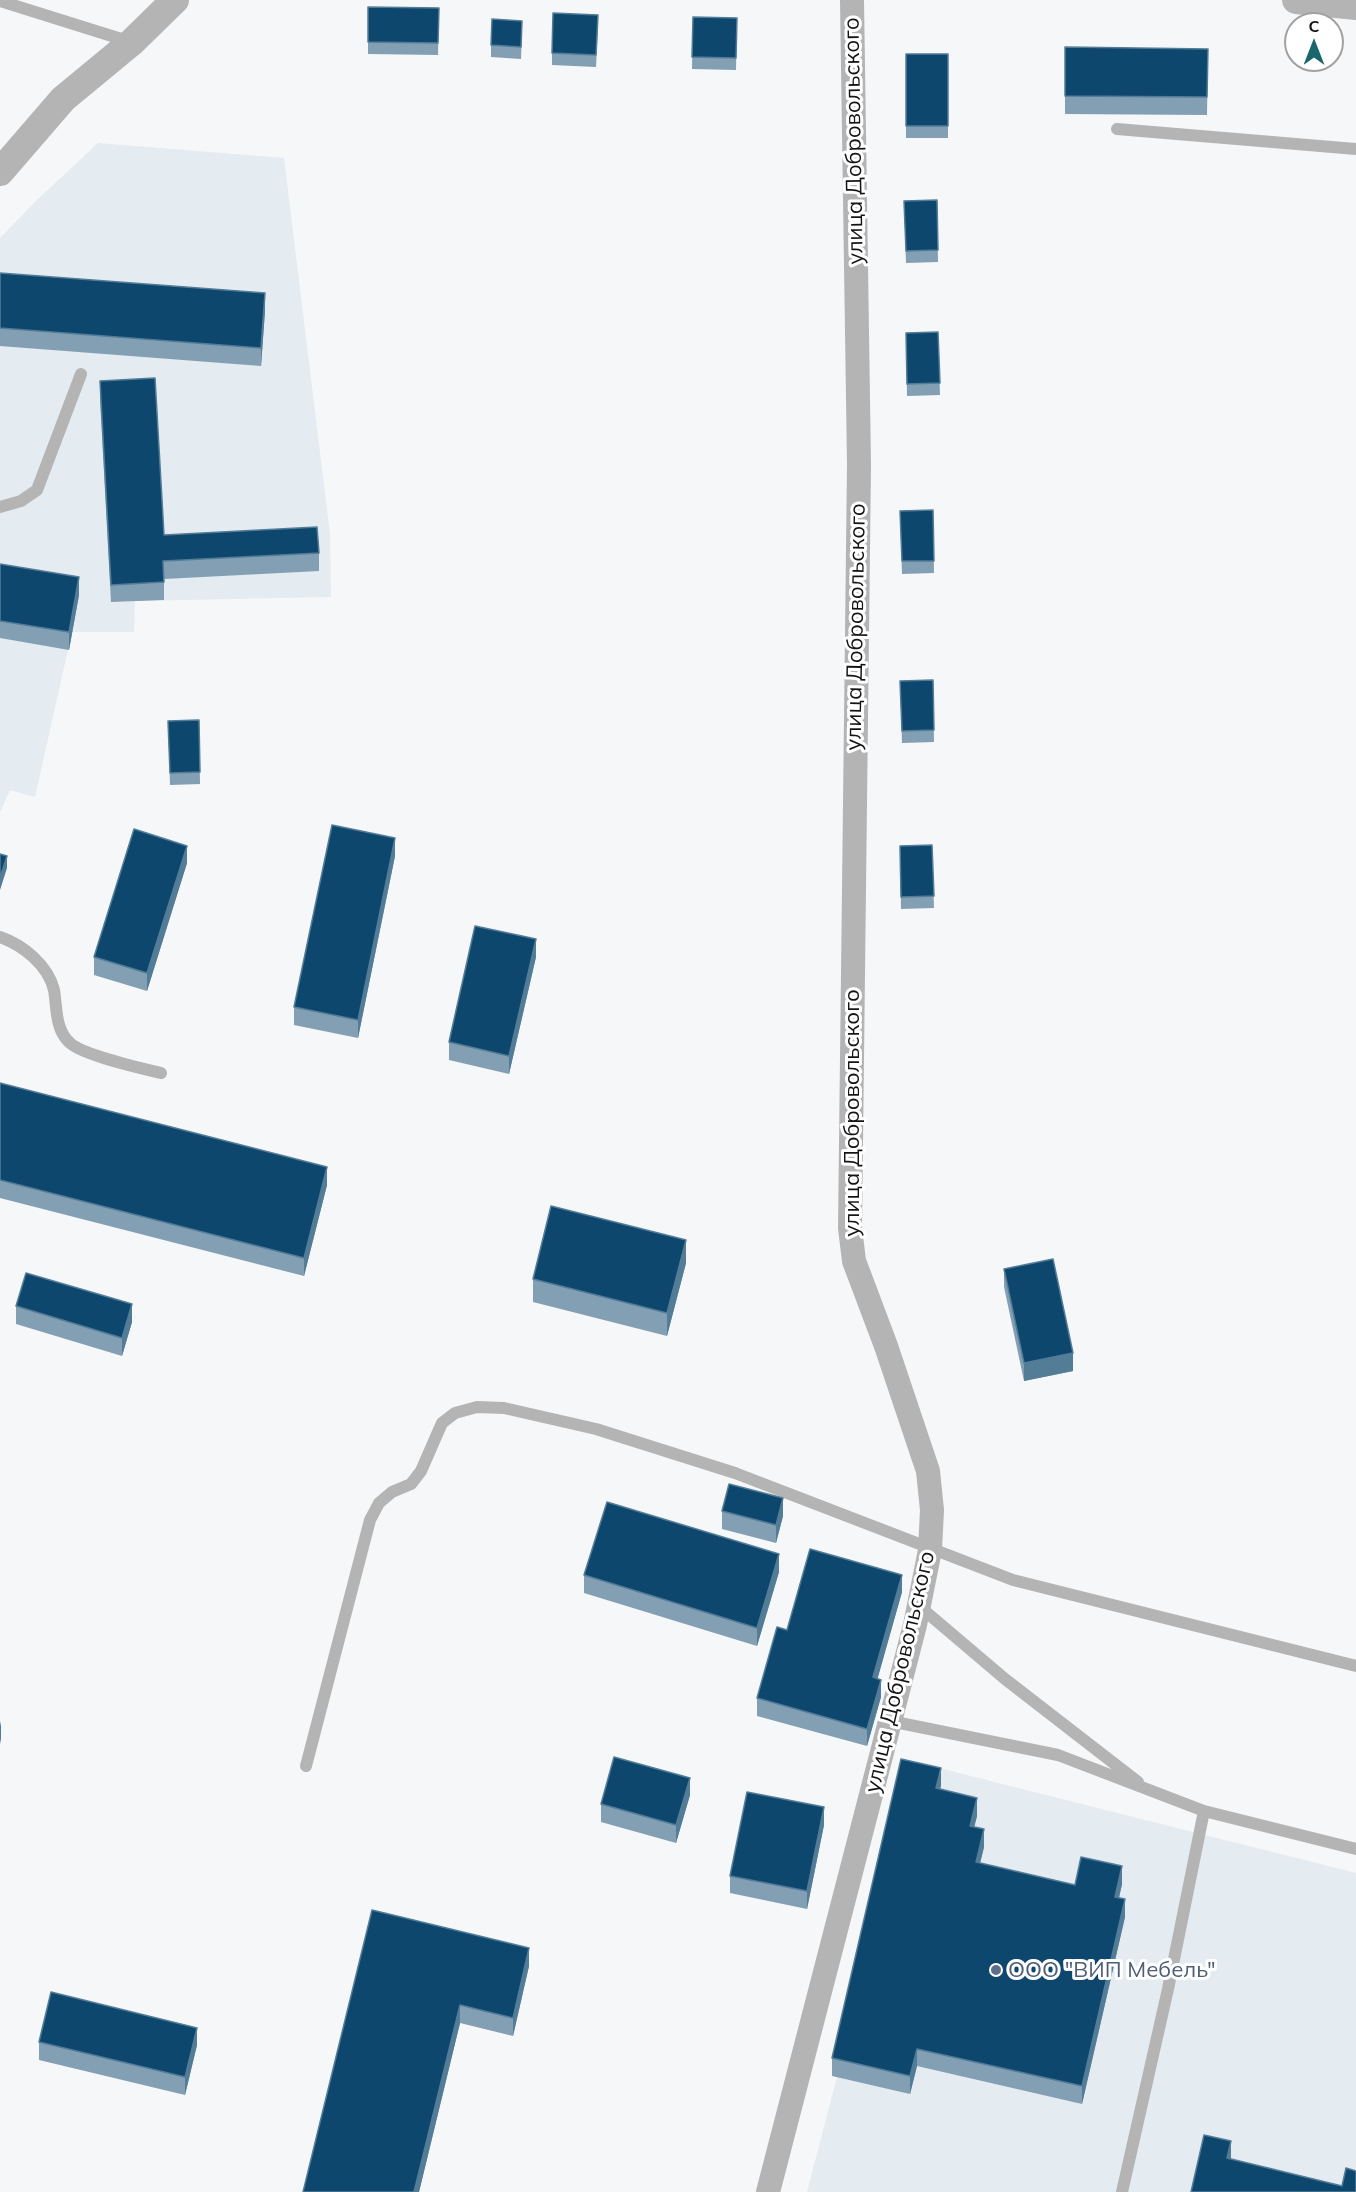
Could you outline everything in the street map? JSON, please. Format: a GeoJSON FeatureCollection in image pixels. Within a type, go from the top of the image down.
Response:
{"type":"FeatureCollection","features":[{"type":"Feature","properties":{"kind":"street"},"geometry":{"type":"LineString","coordinates":[[0,172],[63,99],[132,42],[175,0]]}},
{"type":"Feature","properties":{"kind":"street","name":"улица Добровольского"},"geometry":{"type":"LineString","coordinates":[[768,2192],[919,1606],[930,1550],[932,1510],[928,1471],[886,1346],[854,1261],[850,1228],[859,464],[852,0]]}},
{"type":"Feature","properties":{"kind":"street"},"geometry":{"type":"LineString","coordinates":[[1296,0],[1356,6]]}},
{"type":"Feature","properties":{"kind":"lane"},"geometry":{"type":"LineString","coordinates":[[0,1],[132,42]]}},
{"type":"Feature","properties":{"kind":"lane"},"geometry":{"type":"LineString","coordinates":[[1117,129],[1356,149]]}},
{"type":"Feature","properties":{"kind":"lane"},"geometry":{"type":"LineString","coordinates":[[0,507],[21,501],[38,490],[81,374]]}},
{"type":"Feature","properties":{"kind":"lane"},"geometry":{"type":"LineString","coordinates":[[0,937],[9,940],[42,964],[53,987],[58,1022],[69,1043],[92,1054],[161,1073]]}},
{"type":"Feature","properties":{"kind":"lane"},"geometry":{"type":"LineString","coordinates":[[306,1766],[370,1520],[379,1503],[392,1492],[411,1484],[421,1470],[442,1423],[455,1413],[477,1407],[504,1407],[596,1429],[735,1473],[930,1550],[1013,1580],[1356,1666]]}},
{"type":"Feature","properties":{"kind":"lane"},"geometry":{"type":"LineString","coordinates":[[919,1606],[1005,1679],[1148,1789]]}},
{"type":"Feature","properties":{"kind":"lane"},"geometry":{"type":"LineString","coordinates":[[890,1721],[1058,1755],[1204,1811],[1356,1849]]}},
{"type":"Feature","properties":{"kind":"lane"},"geometry":{"type":"LineString","coordinates":[[1122,2192],[1168,1989],[1204,1811]]}},
{"type":"Feature","properties":{"kind":"shaded area"},"geometry":{"type":"Polygon","coordinates":[[[98,143],[284,158],[330,534],[331,597],[135,601],[134,632],[72,632],[35,797],[10,790],[0,812],[0,238],[98,143]]]}},
{"type":"Feature","properties":{"kind":"shaded area"},"geometry":{"type":"Polygon","coordinates":[[[919,1763],[1356,1873],[1356,2192],[807,2192],[919,1763]]]}},
{"type":"Feature","properties":{"kind":"building"},"geometry":{"type":"Polygon","coordinates":[[[368,7],[439,8],[438,43],[368,42],[368,7]]]}},
{"type":"Feature","properties":{"kind":"building"},"geometry":{"type":"Polygon","coordinates":[[[553,13],[598,15],[596,55],[552,53],[553,13]]]}},
{"type":"Feature","properties":{"kind":"building"},"geometry":{"type":"Polygon","coordinates":[[[693,17],[737,18],[736,58],[692,57],[693,17]]]}},
{"type":"Feature","properties":{"kind":"building"},"geometry":{"type":"Polygon","coordinates":[[[492,19],[522,21],[521,47],[491,45],[492,19]]]}},
{"type":"Feature","properties":{"kind":"building"},"geometry":{"type":"Polygon","coordinates":[[[1065,47],[1208,49],[1207,97],[1065,96],[1065,47]]]}},
{"type":"Feature","properties":{"kind":"building"},"geometry":{"type":"Polygon","coordinates":[[[906,54],[948,54],[948,126],[906,126],[906,54]]]}},
{"type":"Feature","properties":{"kind":"building"},"geometry":{"type":"Polygon","coordinates":[[[937,200],[938,250],[906,251],[904,201],[937,200]]]}},
{"type":"Feature","properties":{"kind":"building"},"geometry":{"type":"Polygon","coordinates":[[[0,273],[265,293],[261,348],[0,328],[0,273]]]}},
{"type":"Feature","properties":{"kind":"building"},"geometry":{"type":"Polygon","coordinates":[[[938,332],[940,383],[907,384],[906,333],[938,332]]]}},
{"type":"Feature","properties":{"kind":"building"},"geometry":{"type":"Polygon","coordinates":[[[155,378],[164,535],[317,527],[319,553],[163,561],[164,582],[111,585],[100,381],[155,378]]]}},
{"type":"Feature","properties":{"kind":"building"},"geometry":{"type":"Polygon","coordinates":[[[933,510],[934,561],[902,561],[900,511],[933,510]]]}},
{"type":"Feature","properties":{"kind":"building"},"geometry":{"type":"Polygon","coordinates":[[[0,564],[79,577],[69,632],[0,621],[0,564]]]}},
{"type":"Feature","properties":{"kind":"building"},"geometry":{"type":"Polygon","coordinates":[[[933,680],[934,730],[902,731],[900,681],[933,680]]]}},
{"type":"Feature","properties":{"kind":"building"},"geometry":{"type":"Polygon","coordinates":[[[199,720],[200,772],[170,773],[168,721],[199,720]]]}},
{"type":"Feature","properties":{"kind":"building"},"geometry":{"type":"Polygon","coordinates":[[[332,825],[395,838],[358,1020],[294,1007],[332,825]]]}},
{"type":"Feature","properties":{"kind":"building"},"geometry":{"type":"Polygon","coordinates":[[[134,829],[187,846],[147,973],[94,957],[134,829]]]}},
{"type":"Feature","properties":{"kind":"building"},"geometry":{"type":"Polygon","coordinates":[[[932,845],[934,896],[901,897],[900,846],[932,845]]]}},
{"type":"Feature","properties":{"kind":"building"},"geometry":{"type":"Polygon","coordinates":[[[0,854],[7,856],[0,878],[0,854]]]}},
{"type":"Feature","properties":{"kind":"building"},"geometry":{"type":"Polygon","coordinates":[[[475,926],[536,939],[509,1056],[449,1042],[475,926]]]}},
{"type":"Feature","properties":{"kind":"building"},"geometry":{"type":"Polygon","coordinates":[[[0,1083],[327,1167],[304,1258],[0,1180],[0,1083]]]}},
{"type":"Feature","properties":{"kind":"building"},"geometry":{"type":"Polygon","coordinates":[[[551,1206],[686,1240],[667,1313],[533,1279],[551,1206]]]}},
{"type":"Feature","properties":{"kind":"building"},"geometry":{"type":"Polygon","coordinates":[[[1053,1259],[1073,1353],[1024,1363],[1004,1269],[1053,1259]]]}},
{"type":"Feature","properties":{"kind":"building"},"geometry":{"type":"Polygon","coordinates":[[[26,1273],[132,1304],[122,1338],[16,1306],[26,1273]]]}},
{"type":"Feature","properties":{"kind":"building"},"geometry":{"type":"Polygon","coordinates":[[[729,1484],[783,1498],[776,1525],[722,1511],[729,1484]]]}},
{"type":"Feature","properties":{"kind":"building"},"geometry":{"type":"Polygon","coordinates":[[[607,1502],[779,1554],[757,1628],[584,1575],[607,1502]]]}},
{"type":"Feature","properties":{"kind":"building"},"geometry":{"type":"Polygon","coordinates":[[[810,1549],[902,1575],[873,1677],[881,1680],[867,1729],[757,1698],[777,1627],[787,1630],[810,1549]]]}},
{"type":"Feature","properties":{"kind":"building"},"geometry":{"type":"Polygon","coordinates":[[[614,1757],[690,1778],[676,1825],[601,1804],[614,1757]]]}},
{"type":"Feature","properties":{"kind":"building"},"geometry":{"type":"Polygon","coordinates":[[[901,1759],[941,1768],[936,1788],[977,1798],[970,1826],[984,1829],[976,1862],[1075,1885],[1081,1857],[1122,1866],[1115,1897],[1125,1899],[1082,2086],[917,2049],[910,2076],[832,2058],[901,1759]]]}},
{"type":"Feature","properties":{"kind":"building"},"geometry":{"type":"Polygon","coordinates":[[[747,1792],[824,1807],[807,1891],[730,1876],[747,1792]]]}},
{"type":"Feature","properties":{"kind":"building"},"geometry":{"type":"Polygon","coordinates":[[[372,1910],[529,1948],[513,2018],[460,2005],[414,2192],[303,2192],[372,1910]]]}},
{"type":"Feature","properties":{"kind":"building"},"geometry":{"type":"Polygon","coordinates":[[[51,1992],[197,2028],[185,2077],[39,2042],[51,1992]]]}},
{"type":"Feature","properties":{"kind":"building"},"geometry":{"type":"Polygon","coordinates":[[[1204,2135],[1231,2141],[1227,2158],[1342,2186],[1346,2168],[1356,2171],[1356,2192],[1191,2192],[1204,2135]]]}},
{"type":"Feature","properties":{"kind":"place","name":"ООО \"ВИП Мебель\""},"geometry":{"type":"Point","coordinates":[996,1970]}}]}
